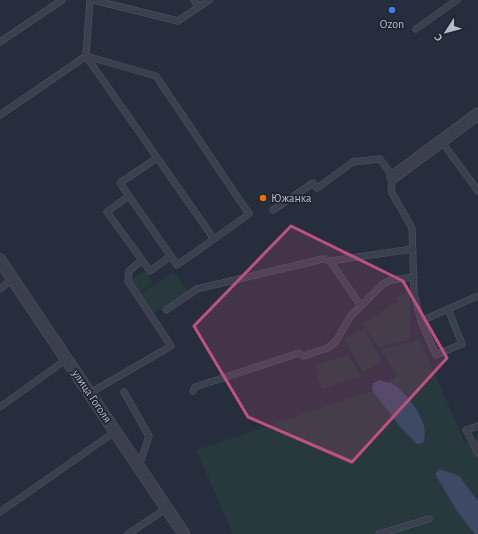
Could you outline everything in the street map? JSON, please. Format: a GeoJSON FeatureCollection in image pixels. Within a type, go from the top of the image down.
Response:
{"type":"FeatureCollection","features":[{"type":"Feature","properties":{"kind":"street"},"geometry":{"type":"LineString","coordinates":[[393,177],[478,114]]}},
{"type":"Feature","properties":{"kind":"street","name":"улица Гоголя"},"geometry":{"type":"LineString","coordinates":[[0,260],[184,534]]}},
{"type":"Feature","properties":{"kind":"lane"},"geometry":{"type":"LineString","coordinates":[[0,42],[62,0]]}},
{"type":"Feature","properties":{"kind":"lane"},"geometry":{"type":"LineString","coordinates":[[90,0],[86,56],[214,239]]}},
{"type":"Feature","properties":{"kind":"lane"},"geometry":{"type":"LineString","coordinates":[[94,0],[178,21],[209,0]]}},
{"type":"Feature","properties":{"kind":"lane"},"geometry":{"type":"LineString","coordinates":[[194,0],[198,7]]}},
{"type":"Feature","properties":{"kind":"lane"},"geometry":{"type":"LineString","coordinates":[[416,29],[457,0]]}},
{"type":"Feature","properties":{"kind":"lane"},"geometry":{"type":"LineString","coordinates":[[0,115],[86,56]]}},
{"type":"Feature","properties":{"kind":"lane"},"geometry":{"type":"LineString","coordinates":[[86,56],[156,76],[249,214],[177,265],[120,183],[157,158]]}},
{"type":"Feature","properties":{"kind":"lane"},"geometry":{"type":"LineString","coordinates":[[442,142],[478,191]]}},
{"type":"Feature","properties":{"kind":"lane"},"geometry":{"type":"LineString","coordinates":[[273,210],[313,182],[317,188],[353,162],[380,159],[393,177],[390,189],[412,228],[414,292],[421,321],[436,355],[460,346],[462,341],[448,309]]}},
{"type":"Feature","properties":{"kind":"lane"},"geometry":{"type":"LineString","coordinates":[[129,196],[107,212],[150,271],[171,256]]}},
{"type":"Feature","properties":{"kind":"lane"},"geometry":{"type":"LineString","coordinates":[[166,310],[198,289],[323,259],[330,262],[413,249]]}},
{"type":"Feature","properties":{"kind":"lane"},"geometry":{"type":"LineString","coordinates":[[90,394],[171,346],[128,281],[129,271],[142,260]]}},
{"type":"Feature","properties":{"kind":"lane"},"geometry":{"type":"LineString","coordinates":[[330,262],[360,306]]}},
{"type":"Feature","properties":{"kind":"lane"},"geometry":{"type":"LineString","coordinates":[[193,391],[195,387],[202,384],[299,353],[303,356],[328,348],[336,341],[350,317],[387,281],[414,277]]}},
{"type":"Feature","properties":{"kind":"lane"},"geometry":{"type":"LineString","coordinates":[[0,289],[13,279]]}},
{"type":"Feature","properties":{"kind":"lane"},"geometry":{"type":"LineString","coordinates":[[421,321],[478,296]]}},
{"type":"Feature","properties":{"kind":"lane"},"geometry":{"type":"LineString","coordinates":[[0,407],[67,359]]}},
{"type":"Feature","properties":{"kind":"lane"},"geometry":{"type":"LineString","coordinates":[[124,392],[149,436],[139,466]]}},
{"type":"Feature","properties":{"kind":"lane"},"geometry":{"type":"LineString","coordinates":[[478,426],[466,430],[478,453]]}},
{"type":"Feature","properties":{"kind":"lane"},"geometry":{"type":"LineString","coordinates":[[0,512],[116,431]]}},
{"type":"Feature","properties":{"kind":"lane"},"geometry":{"type":"LineString","coordinates":[[128,534],[167,508]]}},
{"type":"Feature","properties":{"kind":"lane"},"geometry":{"type":"LineString","coordinates":[[379,534],[429,520]]}},
{"type":"Feature","properties":{"kind":"highlighted area"},"geometry":{"type":"Polygon","coordinates":[[[291,226],[403,281],[447,358],[352,462],[248,417],[194,326],[291,226]]]}},
{"type":"Feature","properties":{"kind":"shaded area"},"geometry":{"type":"Polygon","coordinates":[[[145,271],[153,283],[139,292],[130,280],[145,271]]]}},
{"type":"Feature","properties":{"kind":"shaded area"},"geometry":{"type":"Polygon","coordinates":[[[174,272],[187,291],[154,313],[140,294],[174,272]]]}},
{"type":"Feature","properties":{"kind":"shaded area"},"geometry":{"type":"Polygon","coordinates":[[[410,292],[410,340],[378,347],[363,324],[397,301],[397,296],[410,292]]]}},
{"type":"Feature","properties":{"kind":"shaded area"},"geometry":{"type":"Polygon","coordinates":[[[364,328],[382,361],[363,372],[344,339],[364,328]]]}},
{"type":"Feature","properties":{"kind":"shaded area"},"geometry":{"type":"Polygon","coordinates":[[[420,340],[465,443],[478,438],[478,534],[233,534],[196,450],[375,390],[397,376],[380,349],[420,340]]]}},
{"type":"Feature","properties":{"kind":"shaded area"},"geometry":{"type":"Polygon","coordinates":[[[348,355],[362,376],[322,389],[314,366],[348,355]]]}},
{"type":"Feature","properties":{"kind":"water"},"geometry":{"type":"Polygon","coordinates":[[[380,380],[393,384],[405,395],[417,410],[424,428],[425,436],[423,443],[417,444],[401,428],[372,390],[373,383],[380,380]]]}},
{"type":"Feature","properties":{"kind":"water"},"geometry":{"type":"Polygon","coordinates":[[[440,469],[459,476],[478,501],[478,534],[475,534],[457,511],[435,474],[440,469]]]}},
{"type":"Feature","properties":{"kind":"place","name":"Ozon"},"geometry":{"type":"Point","coordinates":[392,10]}},
{"type":"Feature","properties":{"kind":"place","name":"Южанка"},"geometry":{"type":"Point","coordinates":[263,198]}}]}
